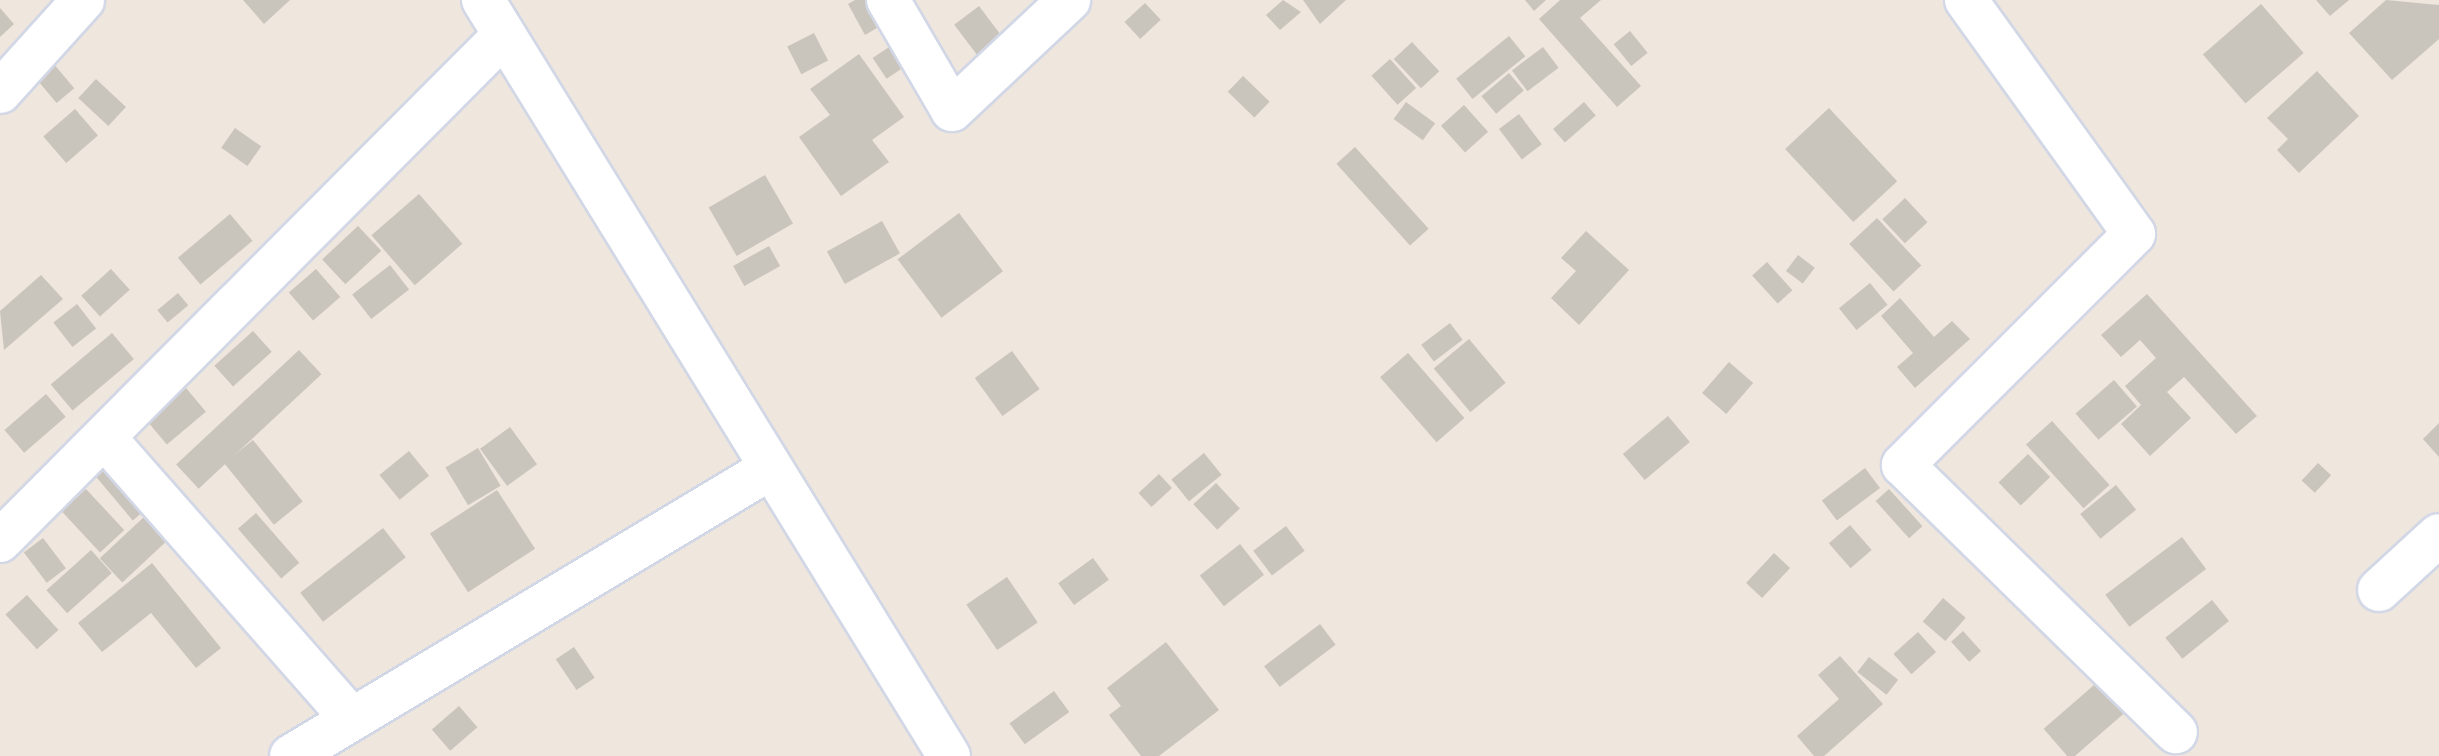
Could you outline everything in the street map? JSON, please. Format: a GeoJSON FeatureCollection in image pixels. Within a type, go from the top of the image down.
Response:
{"type":"FeatureCollection","features":[{"type":"Feature","properties":{"kind":"street"},"geometry":{"type":"LineString","coordinates":[[0,92],[83,0]]}},
{"type":"Feature","properties":{"kind":"street"},"geometry":{"type":"LineString","coordinates":[[483,0],[949,756]]}},
{"type":"Feature","properties":{"kind":"street"},"geometry":{"type":"LineString","coordinates":[[888,0],[952,110],[1069,0]]}},
{"type":"Feature","properties":{"kind":"street"},"geometry":{"type":"LineString","coordinates":[[1966,0],[2134,234],[1903,465],[2176,732]]}},
{"type":"Feature","properties":{"kind":"street"},"geometry":{"type":"LineString","coordinates":[[0,541],[504,35]]}},
{"type":"Feature","properties":{"kind":"street"},"geometry":{"type":"LineString","coordinates":[[104,437],[349,716]]}},
{"type":"Feature","properties":{"kind":"street"},"geometry":{"type":"LineString","coordinates":[[291,756],[349,716],[771,468]]}},
{"type":"Feature","properties":{"kind":"street"},"geometry":{"type":"LineString","coordinates":[[2379,590],[2439,535]]}},
{"type":"Feature","properties":{"kind":"building"},"geometry":{"type":"Polygon","coordinates":[[[243,0],[290,0],[264,24],[243,0]]]}},
{"type":"Feature","properties":{"kind":"building"},"geometry":{"type":"Polygon","coordinates":[[[855,0],[884,0],[894,18],[865,35],[848,4],[855,0]]]}},
{"type":"Feature","properties":{"kind":"building"},"geometry":{"type":"Polygon","coordinates":[[[1283,0],[1301,12],[1280,30],[1266,15],[1283,0]]]}},
{"type":"Feature","properties":{"kind":"building"},"geometry":{"type":"Polygon","coordinates":[[[1303,0],[1346,0],[1320,24],[1303,0]]]}},
{"type":"Feature","properties":{"kind":"building"},"geometry":{"type":"Polygon","coordinates":[[[1525,0],[1546,0],[1534,11],[1525,0]]]}},
{"type":"Feature","properties":{"kind":"building"},"geometry":{"type":"Polygon","coordinates":[[[1560,0],[1601,0],[1580,18],[1641,86],[1617,107],[1539,19],[1560,0]]]}},
{"type":"Feature","properties":{"kind":"building"},"geometry":{"type":"Polygon","coordinates":[[[2316,0],[2349,0],[2330,16],[2316,0]]]}},
{"type":"Feature","properties":{"kind":"building"},"geometry":{"type":"Polygon","coordinates":[[[2386,0],[2439,5],[2439,39],[2392,80],[2349,33],[2386,0]]]}},
{"type":"Feature","properties":{"kind":"building"},"geometry":{"type":"Polygon","coordinates":[[[1145,3],[1161,20],[1140,39],[1125,22],[1145,3]]]}},
{"type":"Feature","properties":{"kind":"building"},"geometry":{"type":"Polygon","coordinates":[[[2261,4],[2304,53],[2246,104],[2203,55],[2261,4]]]}},
{"type":"Feature","properties":{"kind":"building"},"geometry":{"type":"Polygon","coordinates":[[[979,6],[1006,42],[981,61],[954,25],[979,6]]]}},
{"type":"Feature","properties":{"kind":"building"},"geometry":{"type":"Polygon","coordinates":[[[0,8],[14,24],[0,37],[0,8]]]}},
{"type":"Feature","properties":{"kind":"building"},"geometry":{"type":"Polygon","coordinates":[[[1630,31],[1648,53],[1631,66],[1614,44],[1630,31]]]}},
{"type":"Feature","properties":{"kind":"building"},"geometry":{"type":"Polygon","coordinates":[[[814,33],[828,61],[801,74],[787,47],[814,33]]]}},
{"type":"Feature","properties":{"kind":"building"},"geometry":{"type":"Polygon","coordinates":[[[1509,36],[1525,56],[1473,99],[1456,79],[1509,36]]]}},
{"type":"Feature","properties":{"kind":"building"},"geometry":{"type":"Polygon","coordinates":[[[1412,42],[1439,71],[1421,88],[1394,59],[1412,42]]]}},
{"type":"Feature","properties":{"kind":"building"},"geometry":{"type":"Polygon","coordinates":[[[895,43],[909,64],[887,79],[873,58],[895,43]]]}},
{"type":"Feature","properties":{"kind":"building"},"geometry":{"type":"Polygon","coordinates":[[[1543,47],[1559,68],[1528,91],[1512,70],[1543,47]]]}},
{"type":"Feature","properties":{"kind":"building"},"geometry":{"type":"Polygon","coordinates":[[[859,54],[904,117],[872,140],[889,162],[841,196],[799,137],[830,115],[810,89],[859,54]]]}},
{"type":"Feature","properties":{"kind":"building"},"geometry":{"type":"Polygon","coordinates":[[[1390,59],[1416,88],[1398,105],[1371,76],[1390,59]]]}},
{"type":"Feature","properties":{"kind":"building"},"geometry":{"type":"Polygon","coordinates":[[[53,63],[74,88],[57,103],[35,78],[53,63]]]}},
{"type":"Feature","properties":{"kind":"building"},"geometry":{"type":"Polygon","coordinates":[[[2317,71],[2359,116],[2299,173],[2277,150],[2288,139],[2267,118],[2317,71]]]}},
{"type":"Feature","properties":{"kind":"building"},"geometry":{"type":"Polygon","coordinates":[[[1509,73],[1524,91],[1496,114],[1481,96],[1509,73]]]}},
{"type":"Feature","properties":{"kind":"building"},"geometry":{"type":"Polygon","coordinates":[[[1243,76],[1270,102],[1254,118],[1228,92],[1243,76]]]}},
{"type":"Feature","properties":{"kind":"building"},"geometry":{"type":"Polygon","coordinates":[[[96,79],[126,107],[108,126],[78,98],[96,79]]]}},
{"type":"Feature","properties":{"kind":"building"},"geometry":{"type":"Polygon","coordinates":[[[1406,102],[1435,123],[1423,140],[1394,119],[1406,102]]]}},
{"type":"Feature","properties":{"kind":"building"},"geometry":{"type":"Polygon","coordinates":[[[1584,102],[1596,116],[1565,142],[1553,129],[1584,102]]]}},
{"type":"Feature","properties":{"kind":"building"},"geometry":{"type":"Polygon","coordinates":[[[1464,105],[1488,132],[1465,152],[1441,126],[1464,105]]]}},
{"type":"Feature","properties":{"kind":"building"},"geometry":{"type":"Polygon","coordinates":[[[1829,108],[1897,181],[1853,222],[1785,149],[1829,108]]]}},
{"type":"Feature","properties":{"kind":"building"},"geometry":{"type":"Polygon","coordinates":[[[75,109],[98,135],[66,163],[43,137],[75,109]]]}},
{"type":"Feature","properties":{"kind":"building"},"geometry":{"type":"Polygon","coordinates":[[[1519,114],[1542,144],[1522,159],[1499,129],[1519,114]]]}},
{"type":"Feature","properties":{"kind":"building"},"geometry":{"type":"Polygon","coordinates":[[[235,128],[261,146],[247,166],[221,148],[235,128]]]}},
{"type":"Feature","properties":{"kind":"building"},"geometry":{"type":"Polygon","coordinates":[[[1355,147],[1429,229],[1410,245],[1336,164],[1355,147]]]}},
{"type":"Feature","properties":{"kind":"building"},"geometry":{"type":"Polygon","coordinates":[[[765,175],[793,223],[737,256],[709,208],[765,175]]]}},
{"type":"Feature","properties":{"kind":"building"},"geometry":{"type":"Polygon","coordinates":[[[419,194],[462,244],[415,285],[371,235],[419,194]]]}},
{"type":"Feature","properties":{"kind":"building"},"geometry":{"type":"Polygon","coordinates":[[[1905,198],[1928,222],[1905,243],[1882,219],[1905,198]]]}},
{"type":"Feature","properties":{"kind":"building"},"geometry":{"type":"Polygon","coordinates":[[[959,213],[1003,271],[941,318],[898,259],[959,213]]]}},
{"type":"Feature","properties":{"kind":"building"},"geometry":{"type":"Polygon","coordinates":[[[230,214],[252,241],[200,285],[178,258],[230,214]]]}},
{"type":"Feature","properties":{"kind":"building"},"geometry":{"type":"Polygon","coordinates":[[[1877,218],[1921,266],[1894,291],[1849,244],[1877,218]]]}},
{"type":"Feature","properties":{"kind":"building"},"geometry":{"type":"Polygon","coordinates":[[[882,221],[900,253],[845,284],[827,252],[882,221]]]}},
{"type":"Feature","properties":{"kind":"building"},"geometry":{"type":"Polygon","coordinates":[[[358,226],[381,251],[345,284],[322,259],[358,226]]]}},
{"type":"Feature","properties":{"kind":"building"},"geometry":{"type":"Polygon","coordinates":[[[1586,231],[1629,270],[1579,325],[1551,298],[1576,271],[1561,258],[1586,231]]]}},
{"type":"Feature","properties":{"kind":"building"},"geometry":{"type":"Polygon","coordinates":[[[769,246],[780,266],[744,286],[733,266],[769,246]]]}},
{"type":"Feature","properties":{"kind":"building"},"geometry":{"type":"Polygon","coordinates":[[[1798,255],[1815,268],[1803,284],[1786,271],[1798,255]]]}},
{"type":"Feature","properties":{"kind":"building"},"geometry":{"type":"Polygon","coordinates":[[[1767,262],[1792,290],[1778,304],[1752,275],[1767,262]]]}},
{"type":"Feature","properties":{"kind":"building"},"geometry":{"type":"Polygon","coordinates":[[[390,265],[409,289],[371,319],[352,295],[390,265]]]}},
{"type":"Feature","properties":{"kind":"building"},"geometry":{"type":"Polygon","coordinates":[[[111,269],[130,290],[100,317],[81,296],[111,269]]]}},
{"type":"Feature","properties":{"kind":"building"},"geometry":{"type":"Polygon","coordinates":[[[316,269],[340,297],[313,321],[289,293],[316,269]]]}},
{"type":"Feature","properties":{"kind":"building"},"geometry":{"type":"Polygon","coordinates":[[[41,275],[63,299],[4,350],[0,311],[41,275]]]}},
{"type":"Feature","properties":{"kind":"building"},"geometry":{"type":"Polygon","coordinates":[[[1870,283],[1888,305],[1857,330],[1839,308],[1870,283]]]}},
{"type":"Feature","properties":{"kind":"building"},"geometry":{"type":"Polygon","coordinates":[[[178,293],[188,305],[168,323],[157,310],[178,293]]]}},
{"type":"Feature","properties":{"kind":"building"},"geometry":{"type":"Polygon","coordinates":[[[2147,294],[2257,416],[2236,434],[2184,377],[2167,392],[2191,418],[2150,456],[2121,424],[2141,405],[2125,386],[2156,358],[2140,340],[2121,357],[2101,335],[2147,294]]]}},
{"type":"Feature","properties":{"kind":"building"},"geometry":{"type":"Polygon","coordinates":[[[1900,298],[1934,337],[1952,321],[1970,339],[1915,388],[1897,367],[1913,353],[1881,316],[1900,298]]]}},
{"type":"Feature","properties":{"kind":"building"},"geometry":{"type":"Polygon","coordinates":[[[77,304],[96,328],[72,347],[53,322],[77,304]]]}},
{"type":"Feature","properties":{"kind":"building"},"geometry":{"type":"Polygon","coordinates":[[[1450,323],[1463,340],[1434,361],[1421,345],[1450,323]]]}},
{"type":"Feature","properties":{"kind":"building"},"geometry":{"type":"Polygon","coordinates":[[[253,331],[272,352],[233,387],[214,366],[253,331]]]}},
{"type":"Feature","properties":{"kind":"building"},"geometry":{"type":"Polygon","coordinates":[[[112,333],[134,359],[73,410],[51,384],[112,333]]]}},
{"type":"Feature","properties":{"kind":"building"},"geometry":{"type":"Polygon","coordinates":[[[1469,339],[1506,383],[1470,412],[1434,369],[1469,339]]]}},
{"type":"Feature","properties":{"kind":"building"},"geometry":{"type":"Polygon","coordinates":[[[299,350],[322,374],[199,489],[176,465],[299,350]]]}},
{"type":"Feature","properties":{"kind":"building"},"geometry":{"type":"Polygon","coordinates":[[[1012,351],[1040,389],[1002,416],[975,378],[1012,351]]]}},
{"type":"Feature","properties":{"kind":"building"},"geometry":{"type":"Polygon","coordinates":[[[1408,353],[1464,418],[1436,442],[1380,377],[1408,353]]]}},
{"type":"Feature","properties":{"kind":"building"},"geometry":{"type":"Polygon","coordinates":[[[1729,362],[1753,383],[1726,414],[1702,393],[1729,362]]]}},
{"type":"Feature","properties":{"kind":"building"},"geometry":{"type":"Polygon","coordinates":[[[2114,380],[2137,406],[2098,440],[2076,413],[2114,380]]]}},
{"type":"Feature","properties":{"kind":"building"},"geometry":{"type":"Polygon","coordinates":[[[186,388],[206,412],[167,445],[147,421],[186,388]]]}},
{"type":"Feature","properties":{"kind":"building"},"geometry":{"type":"Polygon","coordinates":[[[46,394],[66,417],[24,453],[4,430],[46,394]]]}},
{"type":"Feature","properties":{"kind":"building"},"geometry":{"type":"Polygon","coordinates":[[[1668,416],[1690,442],[1645,480],[1623,454],[1668,416]]]}},
{"type":"Feature","properties":{"kind":"building"},"geometry":{"type":"Polygon","coordinates":[[[2052,421],[2110,485],[2084,508],[2026,444],[2052,421]]]}},
{"type":"Feature","properties":{"kind":"building"},"geometry":{"type":"Polygon","coordinates":[[[2439,423],[2439,457],[2423,439],[2439,423]]]}},
{"type":"Feature","properties":{"kind":"building"},"geometry":{"type":"Polygon","coordinates":[[[510,427],[537,464],[507,486],[480,449],[510,427]]]}},
{"type":"Feature","properties":{"kind":"building"},"geometry":{"type":"Polygon","coordinates":[[[253,440],[303,501],[274,525],[224,463],[253,440]]]}},
{"type":"Feature","properties":{"kind":"building"},"geometry":{"type":"Polygon","coordinates":[[[478,448],[501,486],[468,505],[445,468],[478,448]]]}},
{"type":"Feature","properties":{"kind":"building"},"geometry":{"type":"Polygon","coordinates":[[[409,451],[429,476],[400,500],[379,475],[409,451]]]}},
{"type":"Feature","properties":{"kind":"building"},"geometry":{"type":"Polygon","coordinates":[[[121,452],[160,498],[133,520],[94,474],[121,452]]]}},
{"type":"Feature","properties":{"kind":"building"},"geometry":{"type":"Polygon","coordinates":[[[1204,453],[1222,475],[1189,501],[1171,479],[1204,453]]]}},
{"type":"Feature","properties":{"kind":"building"},"geometry":{"type":"Polygon","coordinates":[[[2028,454],[2050,477],[2021,505],[1999,482],[2028,454]]]}},
{"type":"Feature","properties":{"kind":"building"},"geometry":{"type":"Polygon","coordinates":[[[2318,463],[2331,475],[2315,493],[2302,481],[2318,463]]]}},
{"type":"Feature","properties":{"kind":"building"},"geometry":{"type":"Polygon","coordinates":[[[1865,468],[1880,488],[1837,520],[1822,500],[1865,468]]]}},
{"type":"Feature","properties":{"kind":"building"},"geometry":{"type":"Polygon","coordinates":[[[1159,474],[1172,488],[1151,507],[1139,493],[1159,474]]]}},
{"type":"Feature","properties":{"kind":"building"},"geometry":{"type":"Polygon","coordinates":[[[1216,483],[1240,509],[1217,530],[1193,504],[1216,483]]]}},
{"type":"Feature","properties":{"kind":"building"},"geometry":{"type":"Polygon","coordinates":[[[2116,485],[2136,510],[2100,539],[2080,514],[2116,485]]]}},
{"type":"Feature","properties":{"kind":"building"},"geometry":{"type":"Polygon","coordinates":[[[86,489],[124,530],[100,552],[62,512],[86,489]]]}},
{"type":"Feature","properties":{"kind":"building"},"geometry":{"type":"Polygon","coordinates":[[[1889,489],[1922,526],[1909,538],[1876,501],[1889,489]]]}},
{"type":"Feature","properties":{"kind":"building"},"geometry":{"type":"Polygon","coordinates":[[[497,490],[535,549],[468,592],[430,534],[497,490]]]}},
{"type":"Feature","properties":{"kind":"building"},"geometry":{"type":"Polygon","coordinates":[[[159,503],[182,527],[122,582],[100,558],[159,503]]]}},
{"type":"Feature","properties":{"kind":"building"},"geometry":{"type":"Polygon","coordinates":[[[256,513],[299,563],[281,579],[238,529],[256,513]]]}},
{"type":"Feature","properties":{"kind":"building"},"geometry":{"type":"Polygon","coordinates":[[[1850,525],[1872,550],[1851,568],[1829,543],[1850,525]]]}},
{"type":"Feature","properties":{"kind":"building"},"geometry":{"type":"Polygon","coordinates":[[[1286,526],[1305,551],[1272,575],[1253,551],[1286,526]]]}},
{"type":"Feature","properties":{"kind":"building"},"geometry":{"type":"Polygon","coordinates":[[[383,528],[406,557],[323,622],[300,593],[383,528]]]}},
{"type":"Feature","properties":{"kind":"building"},"geometry":{"type":"Polygon","coordinates":[[[2182,537],[2206,569],[2129,627],[2105,595],[2182,537]]]}},
{"type":"Feature","properties":{"kind":"building"},"geometry":{"type":"Polygon","coordinates":[[[43,538],[66,568],[47,583],[24,552],[43,538]]]}},
{"type":"Feature","properties":{"kind":"building"},"geometry":{"type":"Polygon","coordinates":[[[1240,544],[1264,575],[1224,606],[1200,575],[1240,544]]]}},
{"type":"Feature","properties":{"kind":"building"},"geometry":{"type":"Polygon","coordinates":[[[91,550],[112,573],[67,613],[46,590],[91,550]]]}},
{"type":"Feature","properties":{"kind":"building"},"geometry":{"type":"Polygon","coordinates":[[[1774,553],[1790,568],[1762,598],[1746,583],[1774,553]]]}},
{"type":"Feature","properties":{"kind":"building"},"geometry":{"type":"Polygon","coordinates":[[[1093,558],[1109,580],[1074,605],[1058,583],[1093,558]]]}},
{"type":"Feature","properties":{"kind":"building"},"geometry":{"type":"Polygon","coordinates":[[[152,563],[221,648],[196,668],[151,613],[102,652],[78,623],[152,563]]]}},
{"type":"Feature","properties":{"kind":"building"},"geometry":{"type":"Polygon","coordinates":[[[1007,577],[1038,623],[997,650],[966,604],[1007,577]]]}},
{"type":"Feature","properties":{"kind":"building"},"geometry":{"type":"Polygon","coordinates":[[[27,595],[58,630],[37,649],[5,614],[27,595]]]}},
{"type":"Feature","properties":{"kind":"building"},"geometry":{"type":"Polygon","coordinates":[[[1943,598],[1966,618],[1945,641],[1923,621],[1943,598]]]}},
{"type":"Feature","properties":{"kind":"building"},"geometry":{"type":"Polygon","coordinates":[[[2212,600],[2229,621],[2182,659],[2165,638],[2212,600]]]}},
{"type":"Feature","properties":{"kind":"building"},"geometry":{"type":"Polygon","coordinates":[[[1320,624],[1336,645],[1280,687],[1264,666],[1320,624]]]}},
{"type":"Feature","properties":{"kind":"building"},"geometry":{"type":"Polygon","coordinates":[[[1963,631],[1981,651],[1969,662],[1951,642],[1963,631]]]}},
{"type":"Feature","properties":{"kind":"building"},"geometry":{"type":"Polygon","coordinates":[[[1918,632],[1936,652],[1912,674],[1893,654],[1918,632]]]}},
{"type":"Feature","properties":{"kind":"building"},"geometry":{"type":"Polygon","coordinates":[[[1166,642],[1219,710],[1159,756],[1141,756],[1109,715],[1121,706],[1107,688],[1166,642]]]}},
{"type":"Feature","properties":{"kind":"building"},"geometry":{"type":"Polygon","coordinates":[[[574,647],[595,678],[576,690],[556,659],[574,647]]]}},
{"type":"Feature","properties":{"kind":"building"},"geometry":{"type":"Polygon","coordinates":[[[1840,656],[1883,704],[1824,756],[1814,756],[1797,736],[1839,699],[1818,675],[1840,656]]]}},
{"type":"Feature","properties":{"kind":"building"},"geometry":{"type":"Polygon","coordinates":[[[1869,657],[1898,680],[1886,695],[1857,672],[1869,657]]]}},
{"type":"Feature","properties":{"kind":"building"},"geometry":{"type":"Polygon","coordinates":[[[2101,679],[2128,710],[2075,756],[2067,756],[2044,729],[2101,679]]]}},
{"type":"Feature","properties":{"kind":"building"},"geometry":{"type":"Polygon","coordinates":[[[1054,691],[1069,712],[1025,744],[1010,723],[1054,691]]]}},
{"type":"Feature","properties":{"kind":"building"},"geometry":{"type":"Polygon","coordinates":[[[459,706],[477,727],[450,751],[432,730],[459,706]]]}}]}
